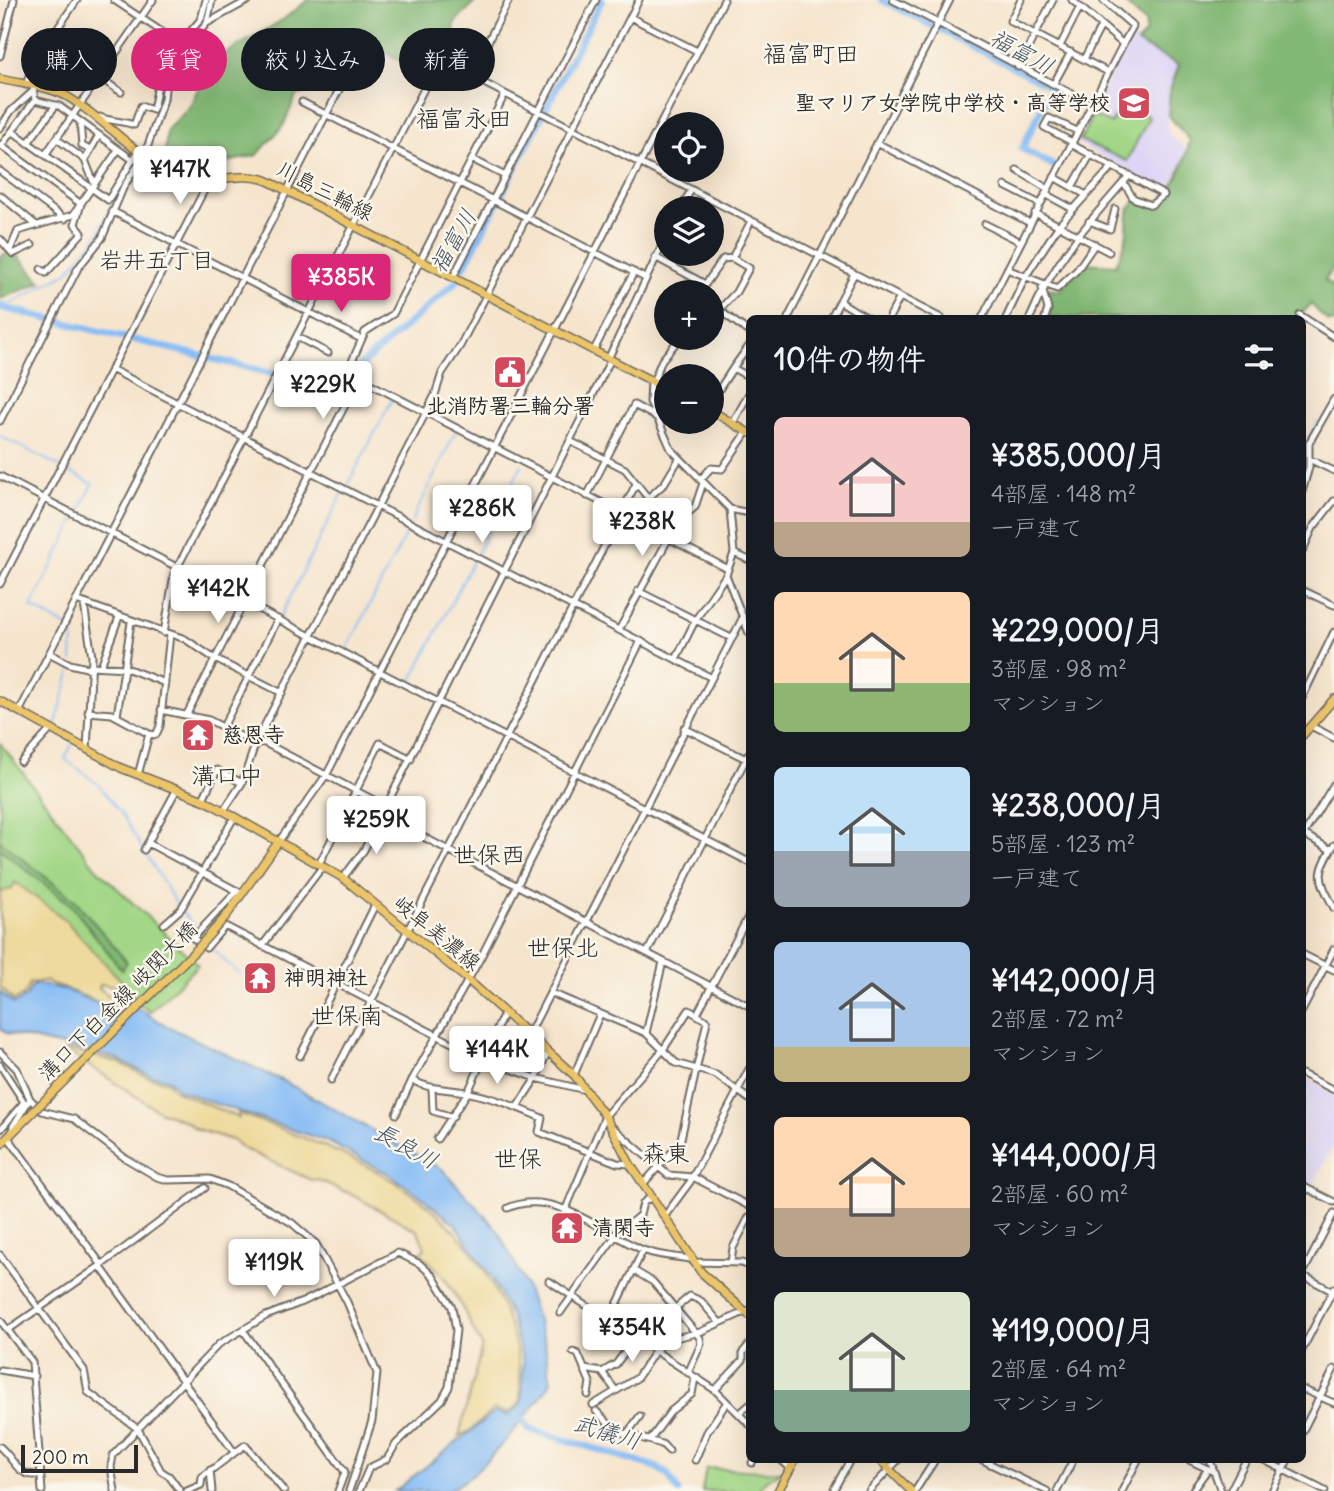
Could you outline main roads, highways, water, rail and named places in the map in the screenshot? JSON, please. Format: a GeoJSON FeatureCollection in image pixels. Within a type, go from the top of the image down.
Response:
{"type":"FeatureCollection","features":[{"type":"Feature","properties":{"kind":"main road","name":"川島三輪線"},"geometry":{"type":"LineString","coordinates":[[0,79],[59,93],[81,105],[142,152],[176,174],[208,181],[248,175],[287,191],[654,382]]}},
{"type":"Feature","properties":{"kind":"main road"},"geometry":{"type":"LineString","coordinates":[[724,418],[746,431]]}},
{"type":"Feature","properties":{"kind":"main road"},"geometry":{"type":"LineString","coordinates":[[1306,732],[1334,699]]}},
{"type":"Feature","properties":{"kind":"main road","name":"岐阜美濃線"},"geometry":{"type":"LineString","coordinates":[[0,701],[138,775],[224,810],[343,878],[468,979],[574,1075],[605,1116],[630,1164],[692,1260],[707,1279],[746,1310]]}},
{"type":"Feature","properties":{"kind":"main road"},"geometry":{"type":"LineString","coordinates":[[1306,724],[1311,726]]}},
{"type":"Feature","properties":{"kind":"main road","name":"溝口下白金線 岐関大橋"},"geometry":{"type":"LineString","coordinates":[[0,1145],[6,1133],[34,1111],[197,949],[227,915],[239,892],[279,841]]}},
{"type":"Feature","properties":{"kind":"main road"},"geometry":{"type":"LineString","coordinates":[[778,1491],[793,1463]]}},
{"type":"Feature","properties":{"kind":"main road"},"geometry":{"type":"LineString","coordinates":[[883,1463],[913,1491]]}},
{"type":"Feature","properties":{"kind":"water"},"geometry":{"type":"Polygon","coordinates":[[[33,985],[68,991],[124,1015],[123,1004],[139,1009],[169,1027],[287,1083],[442,1169],[497,1229],[525,1284],[544,1339],[551,1382],[518,1426],[471,1476],[445,1491],[395,1491],[495,1412],[509,1415],[522,1403],[523,1361],[511,1317],[492,1278],[455,1224],[387,1173],[329,1142],[179,1090],[168,1079],[149,1075],[115,1058],[6,1033],[0,1028],[0,992],[14,1004],[27,996],[33,985]]]}},
{"type":"Feature","properties":{"kind":"waterway","name":"福富川"},"geometry":{"type":"LineString","coordinates":[[0,307],[303,381],[329,383],[346,377],[456,282],[602,0]]}},
{"type":"Feature","properties":{"kind":"waterway","name":"福富川"},"geometry":{"type":"LineString","coordinates":[[882,0],[1052,87],[1022,149],[1056,167]]}},
{"type":"Feature","properties":{"kind":"waterway"},"geometry":{"type":"LineString","coordinates":[[198,28],[203,22],[207,4]]}},
{"type":"Feature","properties":{"kind":"waterway"},"geometry":{"type":"LineString","coordinates":[[145,146],[161,91]]}},
{"type":"Feature","properties":{"kind":"waterway"},"geometry":{"type":"LineString","coordinates":[[1131,174],[1166,193]]}},
{"type":"Feature","properties":{"kind":"waterway"},"geometry":{"type":"LineString","coordinates":[[0,303],[12,303],[67,273],[96,238],[121,186]]}},
{"type":"Feature","properties":{"kind":"waterway"},"geometry":{"type":"LineString","coordinates":[[346,488],[393,398]]}},
{"type":"Feature","properties":{"kind":"waterway"},"geometry":{"type":"LineString","coordinates":[[1307,441],[1318,422]]}},
{"type":"Feature","properties":{"kind":"waterway"},"geometry":{"type":"LineString","coordinates":[[412,521],[456,431]]}},
{"type":"Feature","properties":{"kind":"waterway"},"geometry":{"type":"LineString","coordinates":[[0,436],[59,466]]}},
{"type":"Feature","properties":{"kind":"waterway"},"geometry":{"type":"LineString","coordinates":[[477,553],[522,465]]}},
{"type":"Feature","properties":{"kind":"waterway"},"geometry":{"type":"LineString","coordinates":[[64,469],[93,484],[79,512]]}},
{"type":"Feature","properties":{"kind":"waterway"},"geometry":{"type":"LineString","coordinates":[[280,617],[343,492]]}},
{"type":"Feature","properties":{"kind":"waterway"},"geometry":{"type":"LineString","coordinates":[[72,661],[73,630],[31,607],[75,520]]}},
{"type":"Feature","properties":{"kind":"waterway"},"geometry":{"type":"LineString","coordinates":[[347,649],[410,526]]}},
{"type":"Feature","properties":{"kind":"waterway"},"geometry":{"type":"LineString","coordinates":[[411,682],[474,559]]}},
{"type":"Feature","properties":{"kind":"waterway"},"geometry":{"type":"LineString","coordinates":[[72,666],[55,727],[75,738]]}},
{"type":"Feature","properties":{"kind":"waterway"},"geometry":{"type":"LineString","coordinates":[[72,744],[65,759],[98,784],[121,813],[178,907],[197,930]]}},
{"type":"Feature","properties":{"kind":"waterway"},"geometry":{"type":"LineString","coordinates":[[209,946],[239,974]]}},
{"type":"Feature","properties":{"kind":"waterway","name":"武儀川"},"geometry":{"type":"LineString","coordinates":[[522,1418],[529,1429],[656,1467],[668,1475],[678,1491]]}},
{"type":"Feature","properties":{"kind":"place","name":"聖マリア女学院中学校・高等学校"},"geometry":{"type":"Point","coordinates":[1134,103]}},
{"type":"Feature","properties":{"kind":"place","name":"北消防署三輪分署"},"geometry":{"type":"Point","coordinates":[510,372]}},
{"type":"Feature","properties":{"kind":"place","name":"慈恩寺"},"geometry":{"type":"Point","coordinates":[198,735]}},
{"type":"Feature","properties":{"kind":"place","name":"神明神社"},"geometry":{"type":"Point","coordinates":[260,978]}},
{"type":"Feature","properties":{"kind":"place","name":"清閑寺"},"geometry":{"type":"Point","coordinates":[567,1228]}},
{"type":"Feature","properties":{"kind":"district","name":"福富町田"},"geometry":{"type":"Point","coordinates":[811,54]}},
{"type":"Feature","properties":{"kind":"district","name":"福富永田"},"geometry":{"type":"Point","coordinates":[464,119]}},
{"type":"Feature","properties":{"kind":"district","name":"岩井五丁目"},"geometry":{"type":"Point","coordinates":[157,260]}},
{"type":"Feature","properties":{"kind":"district","name":"溝口中"},"geometry":{"type":"Point","coordinates":[227,776]}},
{"type":"Feature","properties":{"kind":"district","name":"世保西"},"geometry":{"type":"Point","coordinates":[489,855]}},
{"type":"Feature","properties":{"kind":"district","name":"世保北"},"geometry":{"type":"Point","coordinates":[563,948]}},
{"type":"Feature","properties":{"kind":"district","name":"世保南"},"geometry":{"type":"Point","coordinates":[347,1016]}},
{"type":"Feature","properties":{"kind":"district","name":"森東"},"geometry":{"type":"Point","coordinates":[666,1154]}},
{"type":"Feature","properties":{"kind":"district","name":"世保"},"geometry":{"type":"Point","coordinates":[518,1159]}},
{"type":"Feature","properties":{"kind":"water label","name":"長良川"},"geometry":{"type":"Point","coordinates":[406,1146]}}]}
